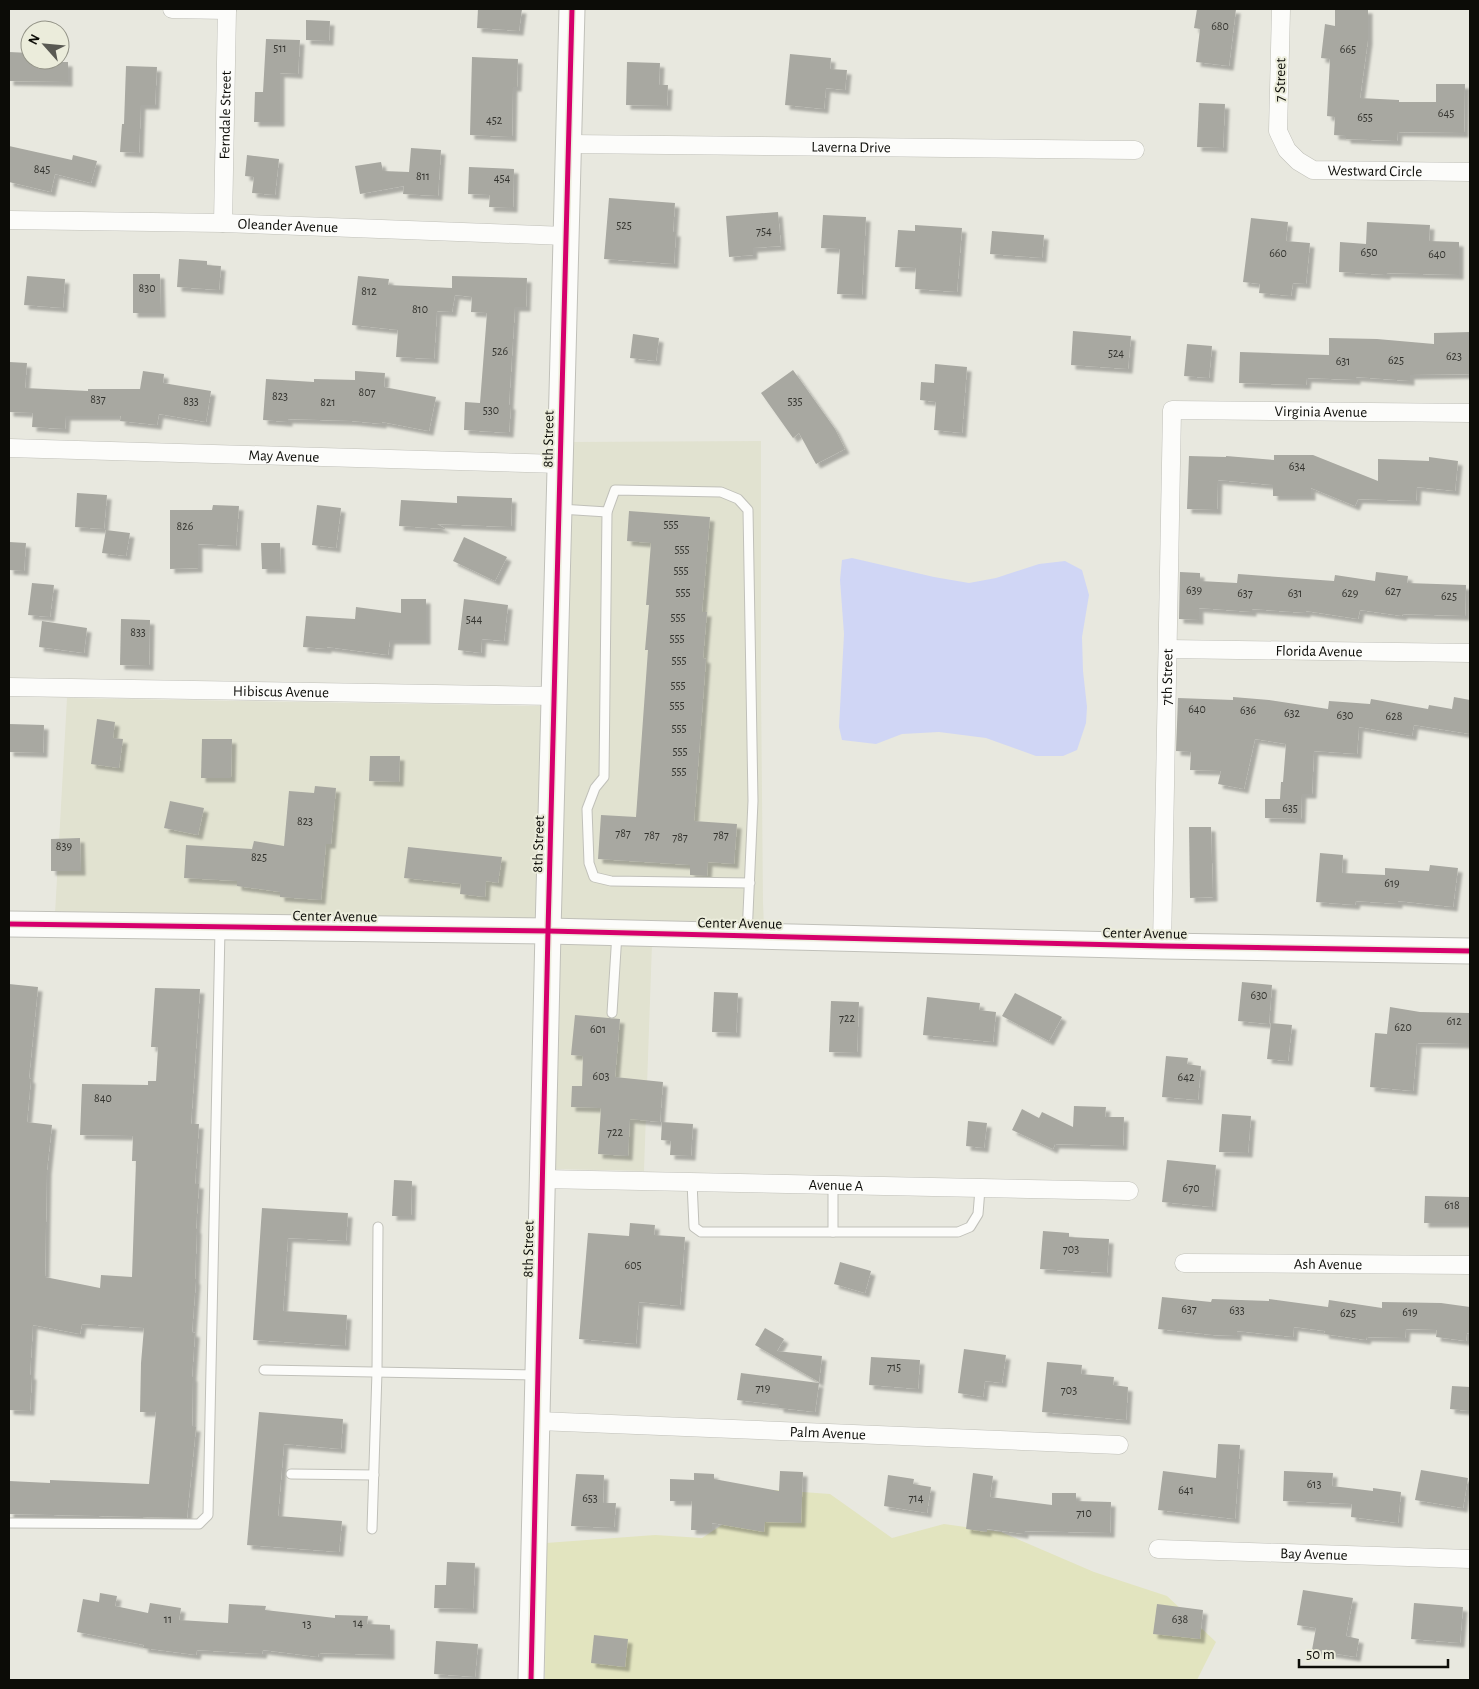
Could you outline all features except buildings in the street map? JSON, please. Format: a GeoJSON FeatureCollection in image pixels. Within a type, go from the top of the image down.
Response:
{"type":"FeatureCollection","features":[{"type":"Feature","properties":{"kind":"street"},"geometry":{"type":"LineString","coordinates":[[172,9],[227,9]]}},
{"type":"Feature","properties":{"kind":"street","name":"Ferndale Street"},"geometry":{"type":"LineString","coordinates":[[223,223],[227,9]]}},
{"type":"Feature","properties":{"kind":"street","name":"8th Street"},"geometry":{"type":"LineString","coordinates":[[532,1680],[542,1179],[572,9]]}},
{"type":"Feature","properties":{"kind":"street","name":"7 Street"},"geometry":{"type":"LineString","coordinates":[[1281,9],[1278,131],[1287,150]]}},
{"type":"Feature","properties":{"kind":"street","name":"Laverna Drive"},"geometry":{"type":"LineString","coordinates":[[569,144],[1135,150]]}},
{"type":"Feature","properties":{"kind":"street","name":"Westward Circle"},"geometry":{"type":"LineString","coordinates":[[1287,150],[1298,161],[1313,170],[1470,172]]}},
{"type":"Feature","properties":{"kind":"street","name":"Oleander Avenue"},"geometry":{"type":"LineString","coordinates":[[9,220],[223,223],[566,236]]}},
{"type":"Feature","properties":{"kind":"street","name":"Virginia Avenue"},"geometry":{"type":"LineString","coordinates":[[1172,410],[1470,413]]}},
{"type":"Feature","properties":{"kind":"street","name":"7th Street"},"geometry":{"type":"LineString","coordinates":[[1162,946],[1172,410]]}},
{"type":"Feature","properties":{"kind":"street","name":"May Avenue"},"geometry":{"type":"LineString","coordinates":[[9,448],[560,464]]}},
{"type":"Feature","properties":{"kind":"street","name":"Florida Avenue"},"geometry":{"type":"LineString","coordinates":[[1168,649],[1470,653]]}},
{"type":"Feature","properties":{"kind":"street","name":"Hibiscus Avenue"},"geometry":{"type":"LineString","coordinates":[[9,686],[554,696]]}},
{"type":"Feature","properties":{"kind":"street","name":"Center Avenue"},"geometry":{"type":"LineString","coordinates":[[9,924],[548,931],[1162,946],[1470,951]]}},
{"type":"Feature","properties":{"kind":"street","name":"Avenue A"},"geometry":{"type":"LineString","coordinates":[[542,1179],[1129,1191]]}},
{"type":"Feature","properties":{"kind":"street","name":"Ash Avenue"},"geometry":{"type":"LineString","coordinates":[[1184,1263],[1470,1265]]}},
{"type":"Feature","properties":{"kind":"street","name":"Palm Avenue"},"geometry":{"type":"LineString","coordinates":[[538,1421],[1119,1445]]}},
{"type":"Feature","properties":{"kind":"street","name":"Bay Avenue"},"geometry":{"type":"LineString","coordinates":[[1158,1549],[1470,1559]]}},
{"type":"Feature","properties":{"kind":"lane"},"geometry":{"type":"LineString","coordinates":[[747,936],[750,882],[754,800],[748,510],[738,499],[721,492],[614,490],[607,512],[604,777],[595,788],[587,809],[588,863],[594,877],[611,881],[750,882]]}},
{"type":"Feature","properties":{"kind":"lane"},"geometry":{"type":"LineString","coordinates":[[559,509],[607,512]]}},
{"type":"Feature","properties":{"kind":"lane"},"geometry":{"type":"LineString","coordinates":[[9,1523],[199,1524],[208,1515],[220,927]]}},
{"type":"Feature","properties":{"kind":"lane"},"geometry":{"type":"LineString","coordinates":[[612,1013],[617,933]]}},
{"type":"Feature","properties":{"kind":"lane"},"geometry":{"type":"LineString","coordinates":[[692,1182],[694,1227],[701,1232],[958,1232],[970,1227],[978,1214],[980,1189]]}},
{"type":"Feature","properties":{"kind":"lane"},"geometry":{"type":"LineString","coordinates":[[833,1186],[833,1232]]}},
{"type":"Feature","properties":{"kind":"lane"},"geometry":{"type":"LineString","coordinates":[[372,1529],[377,1372],[378,1227]]}},
{"type":"Feature","properties":{"kind":"lane"},"geometry":{"type":"LineString","coordinates":[[264,1370],[538,1375]]}},
{"type":"Feature","properties":{"kind":"lane"},"geometry":{"type":"LineString","coordinates":[[291,1474],[374,1475]]}},
{"type":"Feature","properties":{"kind":"shaded area"},"geometry":{"type":"Polygon","coordinates":[[[761,441],[761,687],[764,926],[559,921],[567,706],[572,442],[761,441]]]}},
{"type":"Feature","properties":{"kind":"shaded area"},"geometry":{"type":"Polygon","coordinates":[[[67,698],[543,706],[537,921],[55,914],[67,698]]]}},
{"type":"Feature","properties":{"kind":"shaded area"},"geometry":{"type":"Polygon","coordinates":[[[559,942],[652,944],[644,1171],[553,1169],[559,942]]]}},
{"type":"Feature","properties":{"kind":"green space"},"geometry":{"type":"Polygon","coordinates":[[[775,1490],[830,1494],[892,1538],[944,1524],[1001,1532],[1094,1572],[1167,1596],[1216,1642],[1197,1680],[545,1680],[546,1543],[655,1535],[702,1538],[775,1490]]]}},
{"type":"Feature","properties":{"kind":"water"},"geometry":{"type":"Polygon","coordinates":[[[852,558],[969,583],[996,578],[1039,564],[1065,561],[1082,570],[1089,595],[1082,637],[1087,707],[1086,723],[1077,750],[1063,756],[1036,756],[986,738],[939,732],[902,734],[876,744],[842,740],[839,727],[844,634],[840,580],[842,560],[852,558]]]}},
{"type":"Feature","properties":{"kind":"cycle path"},"geometry":{"type":"LineString","coordinates":[[531,1680],[572,9]]}},
{"type":"Feature","properties":{"kind":"cycle path"},"geometry":{"type":"LineString","coordinates":[[9,924],[548,931],[1162,946],[1470,951]]}}]}
